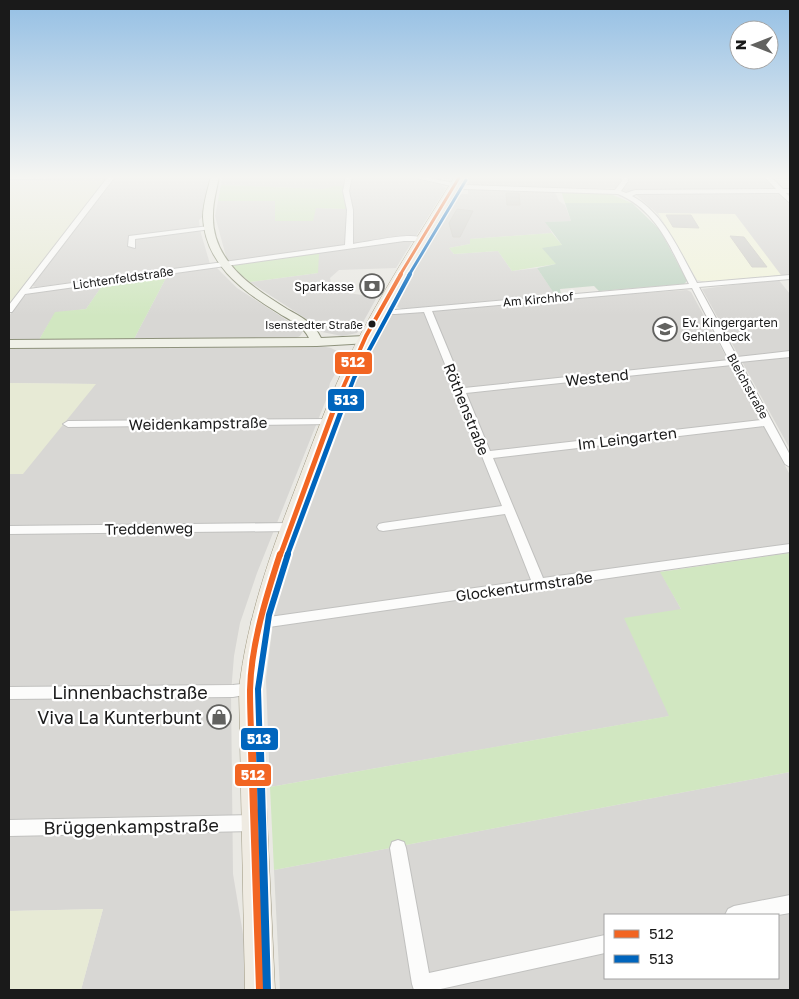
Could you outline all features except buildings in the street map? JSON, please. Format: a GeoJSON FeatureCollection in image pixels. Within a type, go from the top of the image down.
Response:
{"type":"FeatureCollection","features":[{"type":"Feature","properties":{"kind":"main road"},"geometry":{"type":"LineString","coordinates":[[209,223],[223,264],[243,286],[306,326],[312,331],[317,342]]}},
{"type":"Feature","properties":{"kind":"main road"},"geometry":{"type":"LineString","coordinates":[[260,990],[250,689],[252,655],[258,622],[270,579],[289,527],[329,422],[362,345],[432,223]]}},
{"type":"Feature","properties":{"kind":"main road"},"geometry":{"type":"LineString","coordinates":[[9,344],[317,342],[362,345]]}},
{"type":"Feature","properties":{"kind":"street"},"geometry":{"type":"LineString","coordinates":[[9,310],[76,223]]}},
{"type":"Feature","properties":{"kind":"street"},"geometry":{"type":"LineString","coordinates":[[349,247],[350,223]]}},
{"type":"Feature","properties":{"kind":"street","name":"Bleichstraße"},"geometry":{"type":"LineString","coordinates":[[659,223],[790,464]]}},
{"type":"Feature","properties":{"kind":"street"},"geometry":{"type":"LineString","coordinates":[[130,228],[132,246]]}},
{"type":"Feature","properties":{"kind":"street"},"geometry":{"type":"LineString","coordinates":[[131,237],[209,228]]}},
{"type":"Feature","properties":{"kind":"street","name":"Lichtenfeldstraße"},"geometry":{"type":"LineString","coordinates":[[23,292],[349,247],[404,240],[422,240]]}},
{"type":"Feature","properties":{"kind":"street","name":"Am Kirchhof"},"geometry":{"type":"LineString","coordinates":[[381,311],[426,309],[790,277]]}},
{"type":"Feature","properties":{"kind":"street","name":"Röthenstraße"},"geometry":{"type":"LineString","coordinates":[[426,309],[539,584]]}},
{"type":"Feature","properties":{"kind":"street","name":"Westend"},"geometry":{"type":"LineString","coordinates":[[460,391],[790,354]]}},
{"type":"Feature","properties":{"kind":"street","name":"Weidenkampstraße"},"geometry":{"type":"LineString","coordinates":[[68,424],[329,422]]}},
{"type":"Feature","properties":{"kind":"street","name":"Im Leingarten"},"geometry":{"type":"LineString","coordinates":[[486,455],[768,422]]}},
{"type":"Feature","properties":{"kind":"street"},"geometry":{"type":"LineString","coordinates":[[383,527],[508,509]]}},
{"type":"Feature","properties":{"kind":"street","name":"Treddenweg"},"geometry":{"type":"LineString","coordinates":[[9,530],[289,527]]}},
{"type":"Feature","properties":{"kind":"street","name":"Glockenturmstraße"},"geometry":{"type":"LineString","coordinates":[[258,622],[269,622],[790,548]]}},
{"type":"Feature","properties":{"kind":"street","name":"Linnenbachstraße"},"geometry":{"type":"LineString","coordinates":[[9,692],[233,691],[250,689]]}},
{"type":"Feature","properties":{"kind":"street","name":"Brüggenkampstraße"},"geometry":{"type":"LineString","coordinates":[[9,828],[254,823]]}},
{"type":"Feature","properties":{"kind":"street"},"geometry":{"type":"LineString","coordinates":[[398,848],[423,987],[604,944]]}},
{"type":"Feature","properties":{"kind":"street"},"geometry":{"type":"LineString","coordinates":[[739,914],[790,904]]}},
{"type":"Feature","properties":{"kind":"shaded area"},"geometry":{"type":"Polygon","coordinates":[[[9,223],[74,223],[9,306],[9,223]]]}},
{"type":"Feature","properties":{"kind":"shaded area"},"geometry":{"type":"Polygon","coordinates":[[[80,223],[199,223],[210,264],[36,287],[32,286],[80,223]]]}},
{"type":"Feature","properties":{"kind":"shaded area"},"geometry":{"type":"Polygon","coordinates":[[[217,223],[347,223],[346,243],[339,247],[233,261],[227,260],[217,223]]]}},
{"type":"Feature","properties":{"kind":"shaded area"},"geometry":{"type":"Polygon","coordinates":[[[352,223],[424,223],[416,236],[357,244],[351,242],[352,223]]]}},
{"type":"Feature","properties":{"kind":"shaded area"},"geometry":{"type":"Polygon","coordinates":[[[440,223],[546,223],[552,233],[470,239],[470,244],[449,248],[454,254],[498,251],[512,271],[537,268],[555,295],[402,309],[397,307],[403,294],[403,287],[440,223]]]}},
{"type":"Feature","properties":{"kind":"shaded area"},"geometry":{"type":"Polygon","coordinates":[[[545,223],[652,223],[660,230],[687,281],[684,284],[599,291],[594,286],[560,289],[561,295],[555,295],[537,268],[556,264],[542,248],[562,245],[545,223]]]}},
{"type":"Feature","properties":{"kind":"shaded area"},"geometry":{"type":"Polygon","coordinates":[[[663,223],[790,223],[790,275],[706,283],[697,280],[663,223]]]}},
{"type":"Feature","properties":{"kind":"shaded area"},"geometry":{"type":"Polygon","coordinates":[[[664,223],[742,223],[781,275],[705,282],[697,280],[664,223]]]}},
{"type":"Feature","properties":{"kind":"shaded area"},"geometry":{"type":"Polygon","coordinates":[[[407,240],[412,242],[396,268],[339,270],[330,278],[333,291],[377,297],[357,333],[342,336],[322,332],[314,324],[250,282],[318,273],[316,253],[407,240]]]}},
{"type":"Feature","properties":{"kind":"shaded area"},"geometry":{"type":"Polygon","coordinates":[[[216,267],[237,288],[303,331],[300,336],[294,339],[134,339],[168,274],[216,267]]]}},
{"type":"Feature","properties":{"kind":"shaded area"},"geometry":{"type":"Polygon","coordinates":[[[778,279],[790,294],[790,449],[702,289],[778,279]]]}},
{"type":"Feature","properties":{"kind":"shaded area"},"geometry":{"type":"Polygon","coordinates":[[[104,283],[86,309],[55,313],[39,340],[9,340],[9,316],[24,296],[33,292],[104,283]]]}},
{"type":"Feature","properties":{"kind":"shaded area"},"geometry":{"type":"Polygon","coordinates":[[[687,290],[691,292],[790,475],[790,553],[660,571],[681,609],[670,716],[270,787],[266,679],[275,607],[328,449],[352,390],[386,318],[393,314],[557,299],[687,290]]]}},
{"type":"Feature","properties":{"kind":"shaded area"},"geometry":{"type":"Polygon","coordinates":[[[316,345],[331,348],[339,352],[344,358],[330,383],[326,400],[257,573],[240,623],[234,656],[231,693],[233,874],[249,970],[249,990],[81,990],[103,909],[9,911],[9,474],[23,473],[95,384],[9,383],[9,347],[316,345]]]}},
{"type":"Feature","properties":{"kind":"shaded area"},"geometry":{"type":"Polygon","coordinates":[[[9,383],[96,384],[23,474],[9,474],[9,383]]]}},
{"type":"Feature","properties":{"kind":"shaded area"},"geometry":{"type":"Polygon","coordinates":[[[790,772],[790,990],[280,990],[274,870],[790,772]]]}},
{"type":"Feature","properties":{"kind":"shaded area"},"geometry":{"type":"Polygon","coordinates":[[[103,909],[81,990],[9,990],[9,911],[103,909]]]}},
{"type":"Feature","properties":{"kind":"green space"},"geometry":{"type":"Polygon","coordinates":[[[552,233],[562,245],[556,264],[512,271],[498,251],[454,254],[449,248],[470,244],[470,239],[552,233]]]}},
{"type":"Feature","properties":{"kind":"green space"},"geometry":{"type":"Polygon","coordinates":[[[319,254],[318,273],[250,282],[232,267],[233,264],[319,254]]]}},
{"type":"Feature","properties":{"kind":"green space"},"geometry":{"type":"Polygon","coordinates":[[[168,274],[134,339],[39,340],[55,312],[86,309],[104,283],[168,274]]]}},
{"type":"Feature","properties":{"kind":"green space"},"geometry":{"type":"Polygon","coordinates":[[[790,553],[790,772],[274,870],[270,787],[669,716],[624,618],[681,609],[660,572],[790,553]]]}},
{"type":"Feature","properties":{"kind":"transit line","name":"512"},"geometry":{"type":"LineString","coordinates":[[260,990],[250,689],[263,614],[293,517],[348,374],[388,295],[432,223]]}},
{"type":"Feature","properties":{"kind":"transit line","name":"513"},"geometry":{"type":"LineString","coordinates":[[267,990],[258,689],[269,615],[291,544],[354,378],[398,293],[440,223]]}},
{"type":"Feature","properties":{"kind":"place","name":"Sparkasse"},"geometry":{"type":"Point","coordinates":[372,286]}},
{"type":"Feature","properties":{"kind":"place","name":"Isenstedter Straße"},"geometry":{"type":"Point","coordinates":[372,324]}},
{"type":"Feature","properties":{"kind":"place","name":"Ev. Kingergarten Gehlenbeck"},"geometry":{"type":"Point","coordinates":[665,329]}},
{"type":"Feature","properties":{"kind":"place","name":"Viva La Kunterbunt"},"geometry":{"type":"Point","coordinates":[219,717]}}]}
